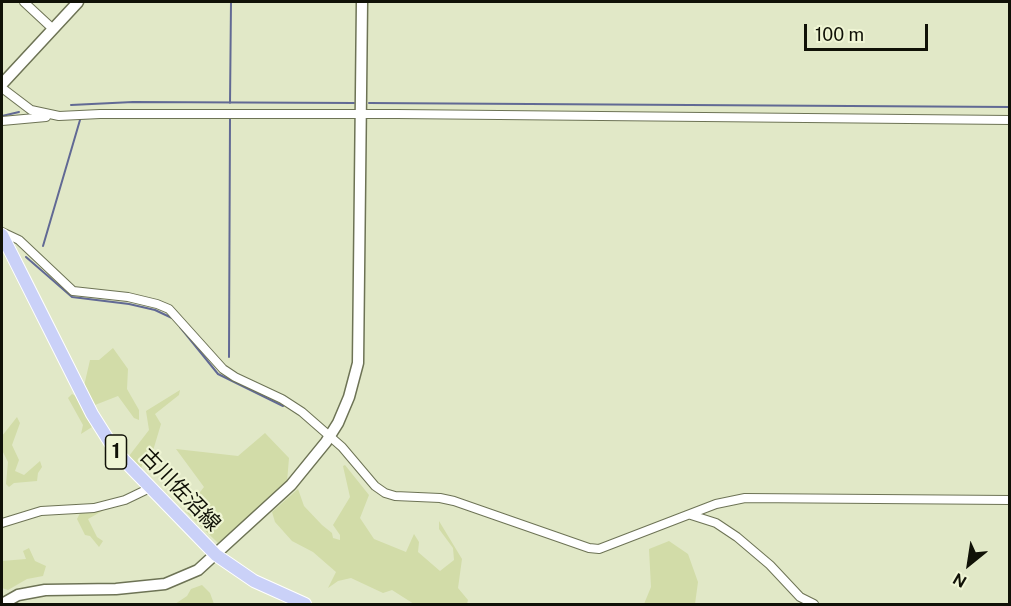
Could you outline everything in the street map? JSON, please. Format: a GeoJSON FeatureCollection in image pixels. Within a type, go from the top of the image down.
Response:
{"type":"FeatureCollection","features":[{"type":"Feature","properties":{"kind":"main road","name":"古川佐沼線"},"geometry":{"type":"LineString","coordinates":[[2,234],[92,414],[116,452],[216,555],[254,581],[305,604]]}},
{"type":"Feature","properties":{"kind":"street"},"geometry":{"type":"LineString","coordinates":[[24,2],[53,28]]}},
{"type":"Feature","properties":{"kind":"street"},"geometry":{"type":"LineString","coordinates":[[59,116],[31,110],[2,86],[78,2]]}},
{"type":"Feature","properties":{"kind":"street"},"geometry":{"type":"LineString","coordinates":[[2,604],[18,595],[45,590],[116,589],[165,584],[198,570],[291,485],[338,423],[349,397],[358,363],[362,2]]}},
{"type":"Feature","properties":{"kind":"street"},"geometry":{"type":"LineString","coordinates":[[2,121],[100,114],[1010,120]]}},
{"type":"Feature","properties":{"kind":"street"},"geometry":{"type":"LineString","coordinates":[[2,234],[19,240],[73,291],[128,297],[169,309],[223,369],[282,399],[342,447],[375,486],[385,493],[395,496],[440,498],[454,501],[589,548],[599,549],[731,499],[758,497],[1010,500]]}},
{"type":"Feature","properties":{"kind":"street"},"geometry":{"type":"LineString","coordinates":[[2,523],[41,511],[94,508],[125,500],[150,488]]}},
{"type":"Feature","properties":{"kind":"street"},"geometry":{"type":"LineString","coordinates":[[691,515],[716,523],[742,541],[770,565],[800,597],[814,604]]}},
{"type":"Feature","properties":{"kind":"green space"},"geometry":{"type":"Polygon","coordinates":[[[113,348],[128,369],[127,389],[139,410],[139,420],[134,418],[118,396],[95,405],[84,386],[90,360],[99,360],[113,348]]]}},
{"type":"Feature","properties":{"kind":"green space"},"geometry":{"type":"Polygon","coordinates":[[[180,390],[179,395],[155,414],[161,424],[152,454],[144,461],[141,468],[129,456],[149,430],[146,411],[180,390]]]}},
{"type":"Feature","properties":{"kind":"green space"},"geometry":{"type":"Polygon","coordinates":[[[72,394],[76,396],[92,427],[81,434],[83,425],[68,398],[72,394]]]}},
{"type":"Feature","properties":{"kind":"green space"},"geometry":{"type":"Polygon","coordinates":[[[17,417],[20,423],[12,445],[19,460],[15,471],[24,475],[40,461],[42,467],[37,481],[14,483],[9,487],[6,484],[8,462],[2,450],[2,436],[17,417]]]}},
{"type":"Feature","properties":{"kind":"green space"},"geometry":{"type":"Polygon","coordinates":[[[265,433],[289,458],[287,482],[218,543],[185,511],[204,487],[176,449],[238,456],[265,433]]]}},
{"type":"Feature","properties":{"kind":"green space"},"geometry":{"type":"Polygon","coordinates":[[[345,465],[369,495],[360,518],[374,539],[406,552],[414,534],[419,542],[418,552],[440,571],[454,560],[453,548],[439,529],[439,521],[462,559],[458,588],[468,600],[467,604],[414,604],[392,590],[383,593],[351,578],[338,581],[328,588],[336,572],[313,552],[292,541],[275,522],[272,512],[298,489],[304,506],[332,533],[333,538],[340,540],[340,535],[333,525],[350,497],[343,466],[345,465]]]}},
{"type":"Feature","properties":{"kind":"green space"},"geometry":{"type":"Polygon","coordinates":[[[104,510],[88,519],[97,537],[103,541],[99,547],[90,536],[85,535],[77,519],[80,513],[104,510]]]}},
{"type":"Feature","properties":{"kind":"green space"},"geometry":{"type":"Polygon","coordinates":[[[669,541],[688,554],[698,582],[695,604],[644,604],[651,587],[649,549],[669,541]]]}},
{"type":"Feature","properties":{"kind":"green space"},"geometry":{"type":"Polygon","coordinates":[[[29,548],[35,561],[46,566],[43,576],[27,579],[8,590],[2,588],[2,561],[26,559],[23,551],[29,548]]]}},
{"type":"Feature","properties":{"kind":"green space"},"geometry":{"type":"Polygon","coordinates":[[[202,585],[210,593],[214,604],[175,604],[187,596],[191,589],[202,585]]]}},
{"type":"Feature","properties":{"kind":"waterway"},"geometry":{"type":"LineString","coordinates":[[230,103],[231,2]]}},
{"type":"Feature","properties":{"kind":"waterway"},"geometry":{"type":"LineString","coordinates":[[71,105],[133,102],[354,103]]}},
{"type":"Feature","properties":{"kind":"waterway"},"geometry":{"type":"LineString","coordinates":[[369,103],[1010,107]]}},
{"type":"Feature","properties":{"kind":"waterway"},"geometry":{"type":"LineString","coordinates":[[2,116],[19,112]]}},
{"type":"Feature","properties":{"kind":"waterway"},"geometry":{"type":"LineString","coordinates":[[229,357],[230,119]]}},
{"type":"Feature","properties":{"kind":"waterway"},"geometry":{"type":"LineString","coordinates":[[43,246],[80,120]]}},
{"type":"Feature","properties":{"kind":"waterway"},"geometry":{"type":"LineString","coordinates":[[26,257],[72,297],[129,304],[155,310],[172,318]]}},
{"type":"Feature","properties":{"kind":"waterway"},"geometry":{"type":"LineString","coordinates":[[180,327],[218,374],[283,406]]}}]}
